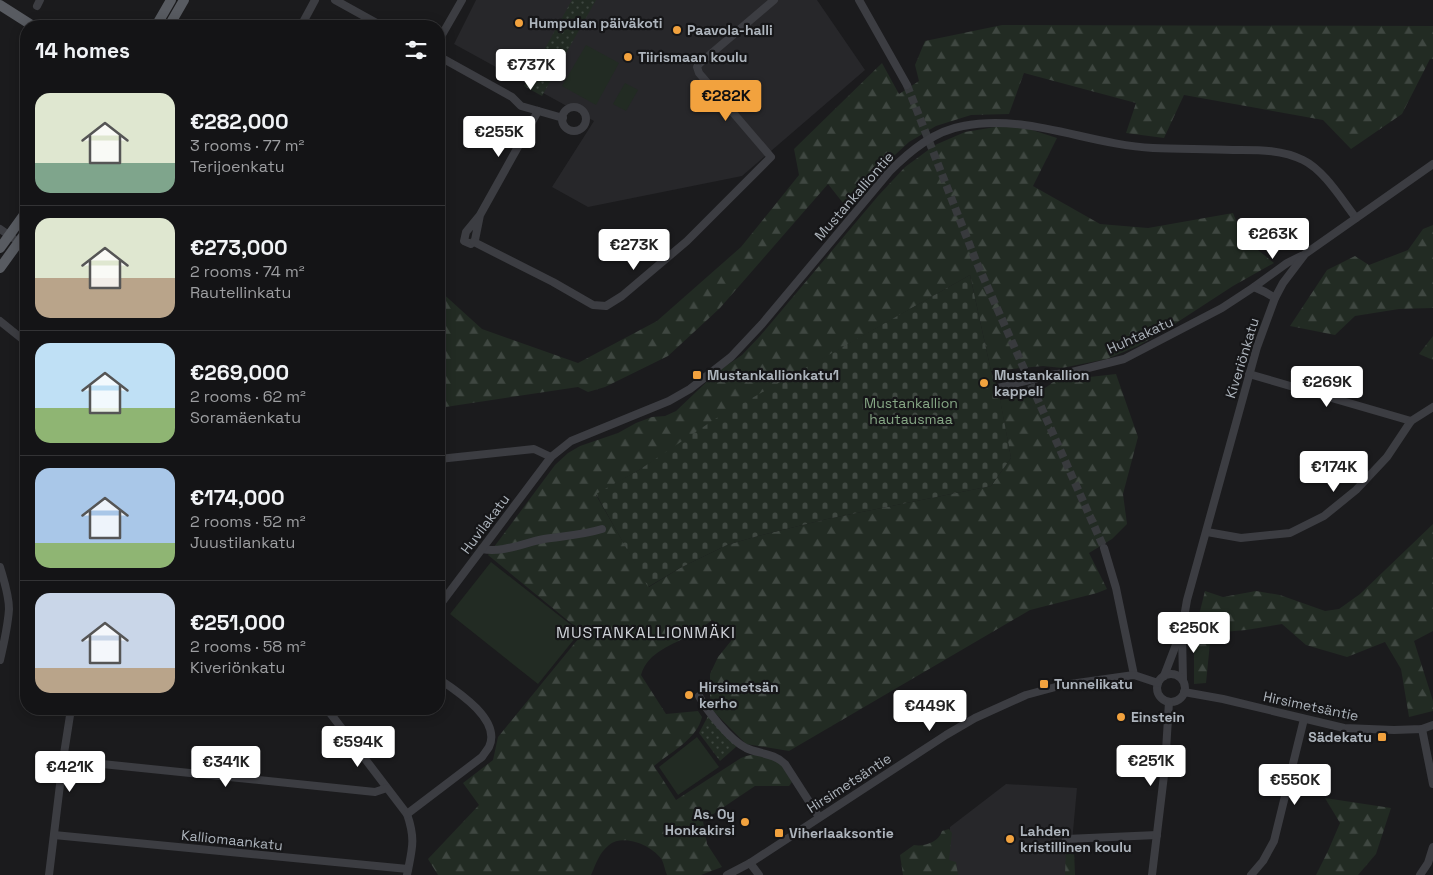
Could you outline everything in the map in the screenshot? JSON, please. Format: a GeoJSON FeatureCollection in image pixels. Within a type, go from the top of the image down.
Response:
{"type":"FeatureCollection","features":[{"type":"Feature","properties":{"kind":"main road"},"geometry":{"type":"LineString","coordinates":[[160,20],[172,0]]}},
{"type":"Feature","properties":{"kind":"main road"},"geometry":{"type":"LineString","coordinates":[[173,20],[184,0]]}},
{"type":"Feature","properties":{"kind":"main road"},"geometry":{"type":"LineString","coordinates":[[0,5],[24,20]]}},
{"type":"Feature","properties":{"kind":"main road"},"geometry":{"type":"LineString","coordinates":[[0,248],[20,220]]}},
{"type":"Feature","properties":{"kind":"main road"},"geometry":{"type":"LineString","coordinates":[[0,268],[19,243]]}},
{"type":"Feature","properties":{"kind":"street"},"geometry":{"type":"LineString","coordinates":[[304,20],[315,0]]}},
{"type":"Feature","properties":{"kind":"street"},"geometry":{"type":"LineString","coordinates":[[335,0],[371,20]]}},
{"type":"Feature","properties":{"kind":"street"},"geometry":{"type":"LineString","coordinates":[[445,30],[462,0]]}},
{"type":"Feature","properties":{"kind":"street"},"geometry":{"type":"LineString","coordinates":[[538,111],[480,215],[464,236],[464,241],[467,243],[474,242],[593,305],[606,306],[622,296],[687,241],[771,157],[699,73],[697,67],[774,0]]}},
{"type":"Feature","properties":{"kind":"street"},"geometry":{"type":"LineString","coordinates":[[859,0],[907,85]]}},
{"type":"Feature","properties":{"kind":"street"},"geometry":{"type":"LineString","coordinates":[[445,61],[512,97],[524,100],[538,111],[563,118]]}},
{"type":"Feature","properties":{"kind":"street","name":"Mustankalliontie"},"geometry":{"type":"LineString","coordinates":[[551,456],[571,441],[669,401],[690,389],[731,357],[762,324],[890,171],[910,151],[935,136],[961,126],[990,122],[1022,123],[1113,144],[1141,147],[1269,150],[1290,154],[1318,170],[1356,218]]}},
{"type":"Feature","properties":{"kind":"street","name":"Kiveriönkatu"},"geometry":{"type":"LineString","coordinates":[[1183,680],[1182,629],[1187,600],[1249,374],[1275,298],[1283,283],[1305,254],[1433,164]]}},
{"type":"Feature","properties":{"kind":"street"},"geometry":{"type":"LineString","coordinates":[[0,229],[19,243]]}},
{"type":"Feature","properties":{"kind":"street","name":"Huhtakatu"},"geometry":{"type":"LineString","coordinates":[[998,388],[1124,360],[1222,308],[1288,263],[1305,254]]}},
{"type":"Feature","properties":{"kind":"street"},"geometry":{"type":"LineString","coordinates":[[1254,287],[1275,298]]}},
{"type":"Feature","properties":{"kind":"street"},"geometry":{"type":"LineString","coordinates":[[0,324],[20,338]]}},
{"type":"Feature","properties":{"kind":"street"},"geometry":{"type":"LineString","coordinates":[[1249,374],[1411,421]]}},
{"type":"Feature","properties":{"kind":"street"},"geometry":{"type":"LineString","coordinates":[[1207,532],[1241,538],[1290,533],[1324,516],[1356,490],[1388,457],[1411,421],[1433,408]]}},
{"type":"Feature","properties":{"kind":"street"},"geometry":{"type":"LineString","coordinates":[[445,458],[534,449],[551,456]]}},
{"type":"Feature","properties":{"kind":"street","name":"Huvilakatu"},"geometry":{"type":"LineString","coordinates":[[445,598],[551,456]]}},
{"type":"Feature","properties":{"kind":"street"},"geometry":{"type":"LineString","coordinates":[[482,549],[493,551],[602,529]]}},
{"type":"Feature","properties":{"kind":"street"},"geometry":{"type":"LineString","coordinates":[[1104,548],[1116,588],[1134,675]]}},
{"type":"Feature","properties":{"kind":"street"},"geometry":{"type":"LineString","coordinates":[[0,567],[9,609],[0,660]]}},
{"type":"Feature","properties":{"kind":"street","name":"Kiveriönkatu"},"geometry":{"type":"LineString","coordinates":[[1164,676],[1182,629]]}},
{"type":"Feature","properties":{"kind":"street"},"geometry":{"type":"LineString","coordinates":[[1173,674],[1183,680],[1184,692],[1178,700],[1165,701],[1159,695],[1158,683],[1164,676],[1173,674]]}},
{"type":"Feature","properties":{"kind":"street","name":"Hirsimetsäntie"},"geometry":{"type":"LineString","coordinates":[[727,875],[750,863],[974,718],[1026,696],[1063,685],[1134,675],[1158,683]]}},
{"type":"Feature","properties":{"kind":"street"},"geometry":{"type":"LineString","coordinates":[[407,814],[482,757],[489,747],[491,738],[489,730],[478,710],[464,695],[445,683]]}},
{"type":"Feature","properties":{"kind":"street","name":"Hirsimetsäntie"},"geometry":{"type":"LineString","coordinates":[[1184,692],[1222,699],[1344,728],[1366,730],[1422,729],[1433,725]]}},
{"type":"Feature","properties":{"kind":"street"},"geometry":{"type":"LineString","coordinates":[[699,696],[707,711],[737,742],[751,750],[778,757],[785,764],[819,817]]}},
{"type":"Feature","properties":{"kind":"street"},"geometry":{"type":"LineString","coordinates":[[1152,875],[1170,702]]}},
{"type":"Feature","properties":{"kind":"street"},"geometry":{"type":"LineString","coordinates":[[49,875],[69,715]]}},
{"type":"Feature","properties":{"kind":"street"},"geometry":{"type":"LineString","coordinates":[[332,715],[407,814],[413,830],[413,847],[408,872]]}},
{"type":"Feature","properties":{"kind":"street"},"geometry":{"type":"LineString","coordinates":[[1251,875],[1263,860],[1274,841],[1304,720]]}},
{"type":"Feature","properties":{"kind":"street"},"geometry":{"type":"LineString","coordinates":[[1422,729],[1433,784]]}},
{"type":"Feature","properties":{"kind":"street"},"geometry":{"type":"LineString","coordinates":[[62,760],[375,792],[387,788]]}},
{"type":"Feature","properties":{"kind":"street","name":"Kalliomaankatu"},"geometry":{"type":"LineString","coordinates":[[54,835],[408,872]]}},
{"type":"Feature","properties":{"kind":"street"},"geometry":{"type":"LineString","coordinates":[[1066,839],[1157,835]]}},
{"type":"Feature","properties":{"kind":"street"},"geometry":{"type":"LineString","coordinates":[[1420,875],[1428,862],[1433,847]]}},
{"type":"Feature","properties":{"kind":"street"},"geometry":{"type":"LineString","coordinates":[[750,863],[759,875]]}},
{"type":"Feature","properties":{"kind":"shaded area"},"geometry":{"type":"Polygon","coordinates":[[[476,0],[817,0],[865,70],[742,176],[588,207],[552,187],[594,121],[454,44],[476,0]]]}},
{"type":"Feature","properties":{"kind":"shaded area","name":"Lahden kristillinen koulu"},"geometry":{"type":"Polygon","coordinates":[[[1006,784],[1077,788],[1069,875],[947,875],[950,827],[1006,784]]]}},
{"type":"Feature","properties":{"kind":"green space"},"geometry":{"type":"Polygon","coordinates":[[[572,0],[596,0],[542,96],[524,86],[572,0]]]}},
{"type":"Feature","properties":{"kind":"green space"},"geometry":{"type":"Polygon","coordinates":[[[1002,25],[1433,26],[1433,59],[1430,59],[1402,114],[1351,149],[1323,120],[1184,95],[1164,138],[1126,133],[1136,103],[1024,73],[1009,114],[971,115],[936,126],[909,142],[843,203],[828,184],[720,308],[668,356],[605,387],[588,392],[578,387],[445,407],[445,295],[482,329],[578,363],[657,321],[741,247],[799,175],[794,149],[882,63],[899,94],[919,81],[915,65],[925,41],[1002,25]]]}},
{"type":"Feature","properties":{"kind":"green space"},"geometry":{"type":"Polygon","coordinates":[[[586,45],[619,63],[596,105],[562,86],[586,45]]]}},
{"type":"Feature","properties":{"kind":"green space"},"geometry":{"type":"Polygon","coordinates":[[[625,83],[638,90],[626,111],[613,104],[625,83]]]}},
{"type":"Feature","properties":{"kind":"green space"},"geometry":{"type":"Polygon","coordinates":[[[1001,126],[1029,129],[1057,138],[1033,186],[1100,224],[1148,228],[1233,213],[1243,238],[1274,263],[1233,286],[1138,346],[1107,359],[1062,368],[1043,366],[991,371],[970,275],[743,404],[596,495],[649,587],[680,568],[727,545],[827,519],[991,486],[1011,458],[1000,400],[1036,392],[1054,381],[1116,374],[1138,437],[1123,494],[1127,524],[1112,539],[1089,553],[1107,589],[1030,610],[789,751],[746,744],[710,708],[710,674],[718,657],[735,636],[733,632],[712,620],[695,632],[655,654],[644,667],[641,675],[666,714],[698,711],[702,717],[695,732],[654,766],[676,800],[741,758],[750,755],[777,758],[792,782],[789,786],[755,786],[703,821],[707,844],[722,867],[701,875],[667,875],[662,860],[652,850],[638,843],[622,840],[606,848],[598,859],[591,875],[438,875],[428,859],[479,805],[463,783],[493,760],[498,737],[583,633],[488,555],[555,465],[568,453],[580,446],[618,433],[652,417],[665,416],[676,411],[717,372],[742,355],[760,336],[878,196],[905,167],[935,145],[965,132],[1001,126]]]}},
{"type":"Feature","properties":{"kind":"green space"},"geometry":{"type":"Polygon","coordinates":[[[1433,225],[1433,308],[1399,309],[1355,316],[1335,335],[1290,326],[1327,270],[1355,256],[1369,265],[1408,250],[1423,229],[1433,225]]]}},
{"type":"Feature","properties":{"kind":"green space","name":"Mustankallion hautausmaa"},"geometry":{"type":"Polygon","coordinates":[[[970,275],[991,371],[998,388],[1011,458],[991,486],[827,519],[727,545],[680,568],[648,587],[596,494],[639,470],[715,419],[970,275]]]}},
{"type":"Feature","properties":{"kind":"green space"},"geometry":{"type":"Polygon","coordinates":[[[1433,336],[1433,360],[1419,354],[1433,336]]]}},
{"type":"Feature","properties":{"kind":"green space"},"geometry":{"type":"Polygon","coordinates":[[[1433,524],[1433,631],[1414,641],[1433,701],[1433,711],[1409,717],[1401,669],[1385,642],[1347,657],[1306,645],[1282,624],[1211,633],[1206,683],[1194,684],[1194,635],[1205,591],[1223,597],[1256,591],[1280,595],[1325,611],[1339,609],[1360,594],[1433,524]]]}},
{"type":"Feature","properties":{"kind":"green space"},"geometry":{"type":"Polygon","coordinates":[[[491,562],[580,632],[538,684],[450,614],[491,562]]]}},
{"type":"Feature","properties":{"kind":"green space"},"geometry":{"type":"Polygon","coordinates":[[[708,716],[737,746],[720,761],[699,733],[708,716]]]}},
{"type":"Feature","properties":{"kind":"green space"},"geometry":{"type":"Polygon","coordinates":[[[697,737],[719,767],[678,795],[659,767],[697,737]]]}},
{"type":"Feature","properties":{"kind":"green space"},"geometry":{"type":"Polygon","coordinates":[[[1325,798],[1391,808],[1376,854],[1358,875],[1316,875],[1340,823],[1325,798]]]}},
{"type":"Feature","properties":{"kind":"green space"},"geometry":{"type":"Polygon","coordinates":[[[949,829],[952,833],[949,860],[956,862],[958,875],[903,875],[900,855],[914,845],[931,843],[938,838],[942,831],[949,829]]]}},
{"type":"Feature","properties":{"kind":"green space"},"geometry":{"type":"Polygon","coordinates":[[[1066,848],[1074,851],[1075,875],[1065,875],[1066,848]]]}},
{"type":"Feature","properties":{"kind":"tunnel"},"geometry":{"type":"LineString","coordinates":[[907,85],[976,261],[1104,548]]}},
{"type":"Feature","properties":{"kind":"place","name":"Humpulan päiväkoti"},"geometry":{"type":"Point","coordinates":[519,23]}},
{"type":"Feature","properties":{"kind":"place","name":"Paavola-halli"},"geometry":{"type":"Point","coordinates":[677,30]}},
{"type":"Feature","properties":{"kind":"place","name":"Tiirismaan koulu"},"geometry":{"type":"Point","coordinates":[628,57]}},
{"type":"Feature","properties":{"kind":"place","name":"Mustankallionkatu1"},"geometry":{"type":"Point","coordinates":[697,375]}},
{"type":"Feature","properties":{"kind":"place","name":"Mustankallion kappeli"},"geometry":{"type":"Point","coordinates":[984,383]}},
{"type":"Feature","properties":{"kind":"place","name":"Tunnelikatu"},"geometry":{"type":"Point","coordinates":[1044,684]}},
{"type":"Feature","properties":{"kind":"place","name":"Hirsimetsän kerho"},"geometry":{"type":"Point","coordinates":[689,695]}},
{"type":"Feature","properties":{"kind":"place","name":"Einstein"},"geometry":{"type":"Point","coordinates":[1121,717]}},
{"type":"Feature","properties":{"kind":"place","name":"Sädekatu"},"geometry":{"type":"Point","coordinates":[1382,737]}},
{"type":"Feature","properties":{"kind":"place","name":"As. Oy Honkakirsi"},"geometry":{"type":"Point","coordinates":[745,822]}},
{"type":"Feature","properties":{"kind":"place","name":"Viherlaaksontie"},"geometry":{"type":"Point","coordinates":[779,833]}},
{"type":"Feature","properties":{"kind":"place","name":"Lahden kristillinen koulu"},"geometry":{"type":"Point","coordinates":[1010,839]}},
{"type":"Feature","properties":{"kind":"district","name":"MUSTANKALLIONMÄKI"},"geometry":{"type":"Point","coordinates":[646,632]}}]}
